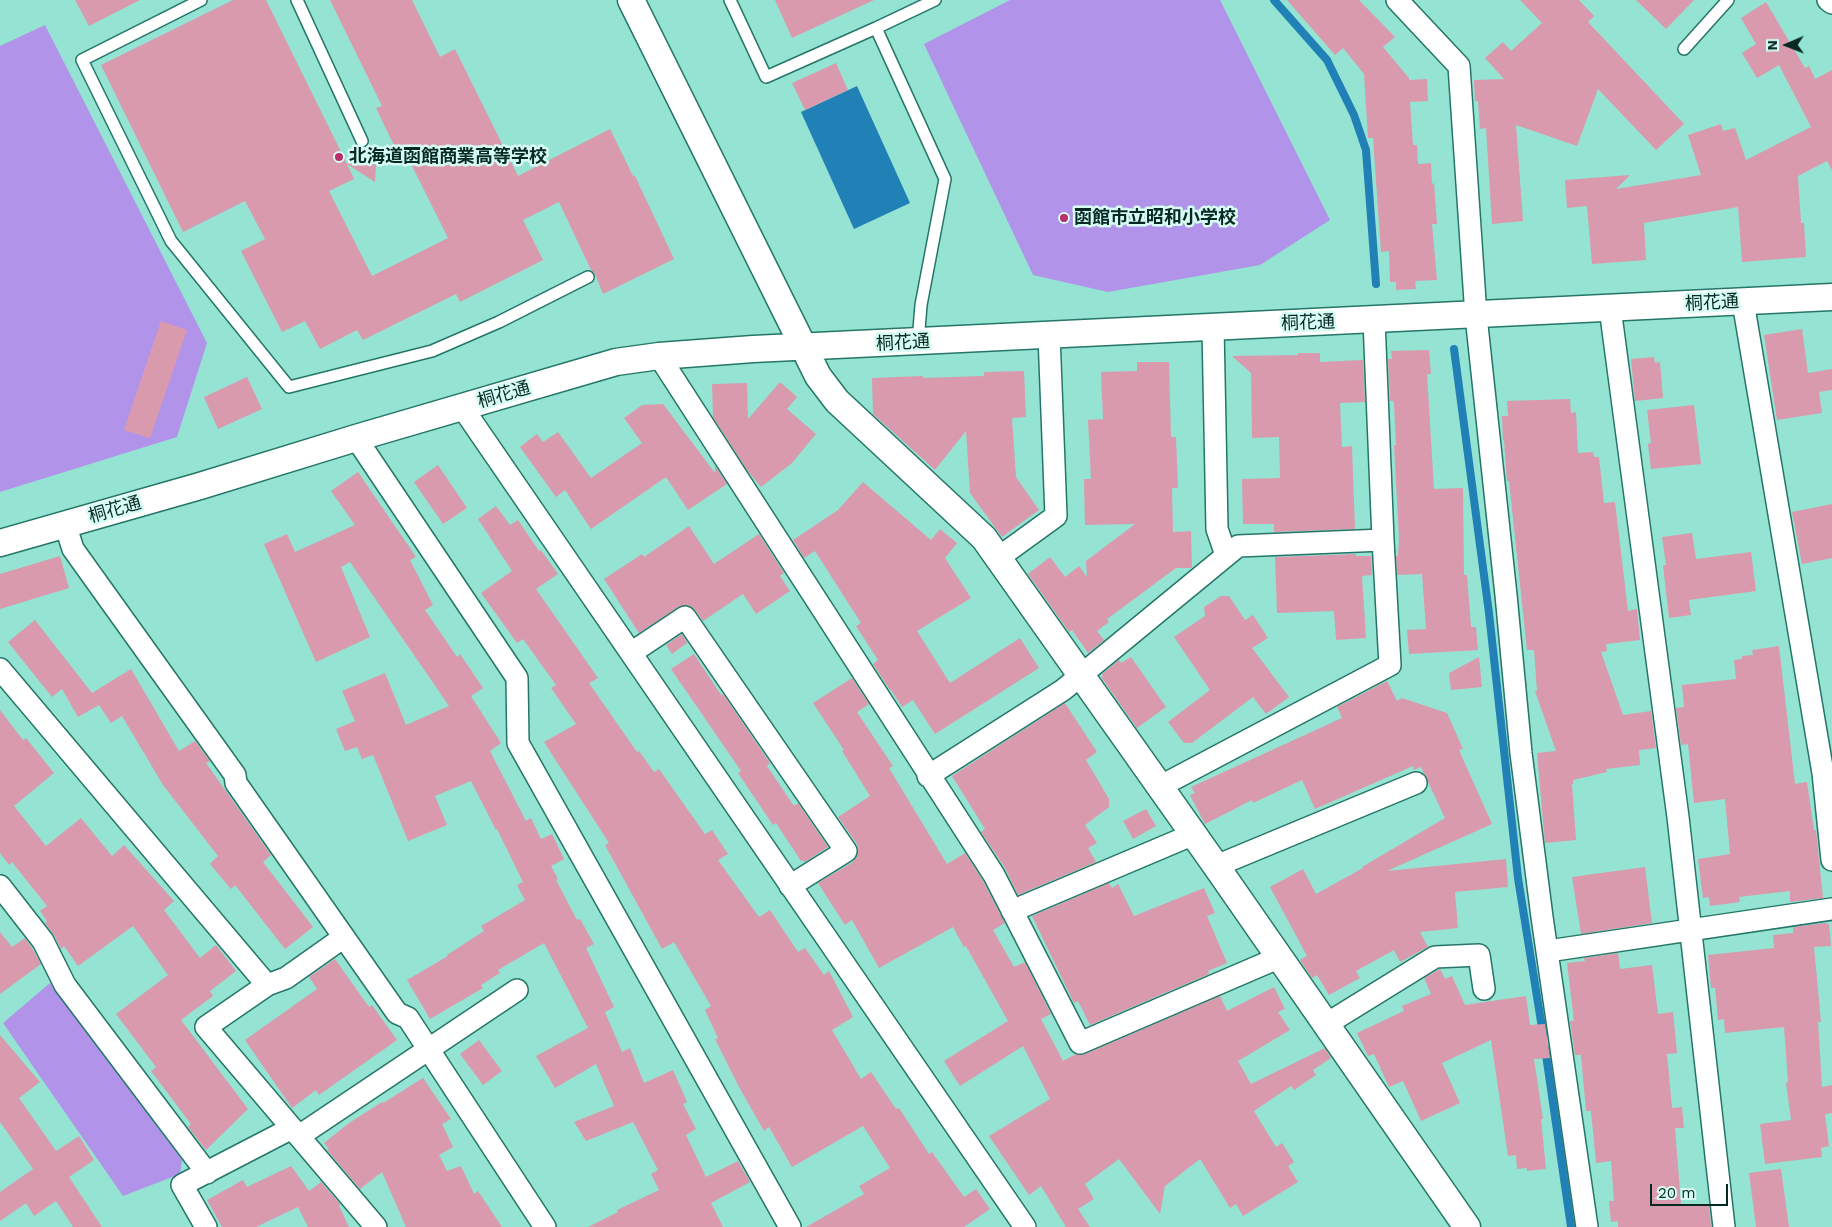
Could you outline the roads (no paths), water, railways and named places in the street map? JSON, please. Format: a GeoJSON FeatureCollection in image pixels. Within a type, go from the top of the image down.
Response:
{"type":"FeatureCollection","features":[{"type":"Feature","properties":{"kind":"street"},"geometry":{"type":"LineString","coordinates":[[631,0],[818,376],[837,401],[984,538],[1194,834],[1278,958],[1467,1227]]}},
{"type":"Feature","properties":{"kind":"street"},"geometry":{"type":"LineString","coordinates":[[1397,0],[1459,66],[1476,316],[1521,753],[1586,1227]]}},
{"type":"Feature","properties":{"kind":"street"},"geometry":{"type":"LineString","coordinates":[[1828,0],[1832,3]]}},
{"type":"Feature","properties":{"kind":"street","name":"桐花通"},"geometry":{"type":"LineString","coordinates":[[0,542],[200,486],[616,362],[660,356],[1832,297]]}},
{"type":"Feature","properties":{"kind":"street"},"geometry":{"type":"LineString","coordinates":[[1743,302],[1823,773],[1832,860]]}},
{"type":"Feature","properties":{"kind":"street"},"geometry":{"type":"LineString","coordinates":[[1610,308],[1676,807],[1724,1227]]}},
{"type":"Feature","properties":{"kind":"street"},"geometry":{"type":"LineString","coordinates":[[1159,787],[1390,665],[1382,540],[1374,320]]}},
{"type":"Feature","properties":{"kind":"street"},"geometry":{"type":"LineString","coordinates":[[1213,327],[1217,529],[1226,556]]}},
{"type":"Feature","properties":{"kind":"street"},"geometry":{"type":"LineString","coordinates":[[998,558],[1056,516],[1048,335]]}},
{"type":"Feature","properties":{"kind":"street"},"geometry":{"type":"LineString","coordinates":[[660,356],[928,776],[994,875],[1080,1043],[1278,958]]}},
{"type":"Feature","properties":{"kind":"street"},"geometry":{"type":"LineString","coordinates":[[462,407],[1025,1227]]}},
{"type":"Feature","properties":{"kind":"street"},"geometry":{"type":"LineString","coordinates":[[356,438],[517,678],[518,743],[790,1227]]}},
{"type":"Feature","properties":{"kind":"street"},"geometry":{"type":"LineString","coordinates":[[65,524],[73,549],[236,774],[236,782],[397,1013],[408,1018],[545,1227]]}},
{"type":"Feature","properties":{"kind":"street"},"geometry":{"type":"LineString","coordinates":[[928,776],[1063,690],[1080,674],[1238,546],[1382,540]]}},
{"type":"Feature","properties":{"kind":"street"},"geometry":{"type":"LineString","coordinates":[[631,653],[685,617],[846,851],[790,886]]}},
{"type":"Feature","properties":{"kind":"street"},"geometry":{"type":"LineString","coordinates":[[0,669],[267,985]]}},
{"type":"Feature","properties":{"kind":"street"},"geometry":{"type":"LineString","coordinates":[[1216,866],[1416,783]]}},
{"type":"Feature","properties":{"kind":"street"},"geometry":{"type":"LineString","coordinates":[[1012,911],[1194,834]]}},
{"type":"Feature","properties":{"kind":"street"},"geometry":{"type":"LineString","coordinates":[[0,886],[43,941],[65,985],[207,1172]]}},
{"type":"Feature","properties":{"kind":"street"},"geometry":{"type":"LineString","coordinates":[[1548,951],[1832,909]]}},
{"type":"Feature","properties":{"kind":"street"},"geometry":{"type":"LineString","coordinates":[[344,937],[286,978],[267,985],[206,1027],[376,1227]]}},
{"type":"Feature","properties":{"kind":"street"},"geometry":{"type":"LineString","coordinates":[[1325,1025],[1435,957],[1479,955],[1484,989]]}},
{"type":"Feature","properties":{"kind":"street"},"geometry":{"type":"LineString","coordinates":[[206,1227],[182,1186],[207,1172],[295,1132],[428,1049],[517,990]]}},
{"type":"Feature","properties":{"kind":"lane"},"geometry":{"type":"LineString","coordinates":[[201,0],[82,60],[171,241],[289,387],[432,351],[500,322],[588,277]]}},
{"type":"Feature","properties":{"kind":"lane"},"geometry":{"type":"LineString","coordinates":[[297,0],[362,141]]}},
{"type":"Feature","properties":{"kind":"lane"},"geometry":{"type":"LineString","coordinates":[[730,0],[766,77],[935,0]]}},
{"type":"Feature","properties":{"kind":"lane"},"geometry":{"type":"LineString","coordinates":[[1684,49],[1728,0]]}},
{"type":"Feature","properties":{"kind":"lane"},"geometry":{"type":"LineString","coordinates":[[876,28],[945,178],[921,305],[918,342]]}},
{"type":"Feature","properties":{"kind":"water"},"geometry":{"type":"Polygon","coordinates":[[[857,86],[910,203],[854,229],[801,112],[857,86]]]}},
{"type":"Feature","properties":{"kind":"waterway"},"geometry":{"type":"LineString","coordinates":[[1274,0],[1327,60],[1354,115],[1366,150],[1376,284]]}},
{"type":"Feature","properties":{"kind":"waterway"},"geometry":{"type":"LineString","coordinates":[[1454,349],[1489,613],[1518,878],[1543,1034]]}},
{"type":"Feature","properties":{"kind":"waterway"},"geometry":{"type":"LineString","coordinates":[[1545,1048],[1571,1227]]}},
{"type":"Feature","properties":{"kind":"place","name":"北海道函館商業高等学校"},"geometry":{"type":"Point","coordinates":[339,157]}},
{"type":"Feature","properties":{"kind":"place","name":"函館市立昭和小学校"},"geometry":{"type":"Point","coordinates":[1064,218]}}]}
